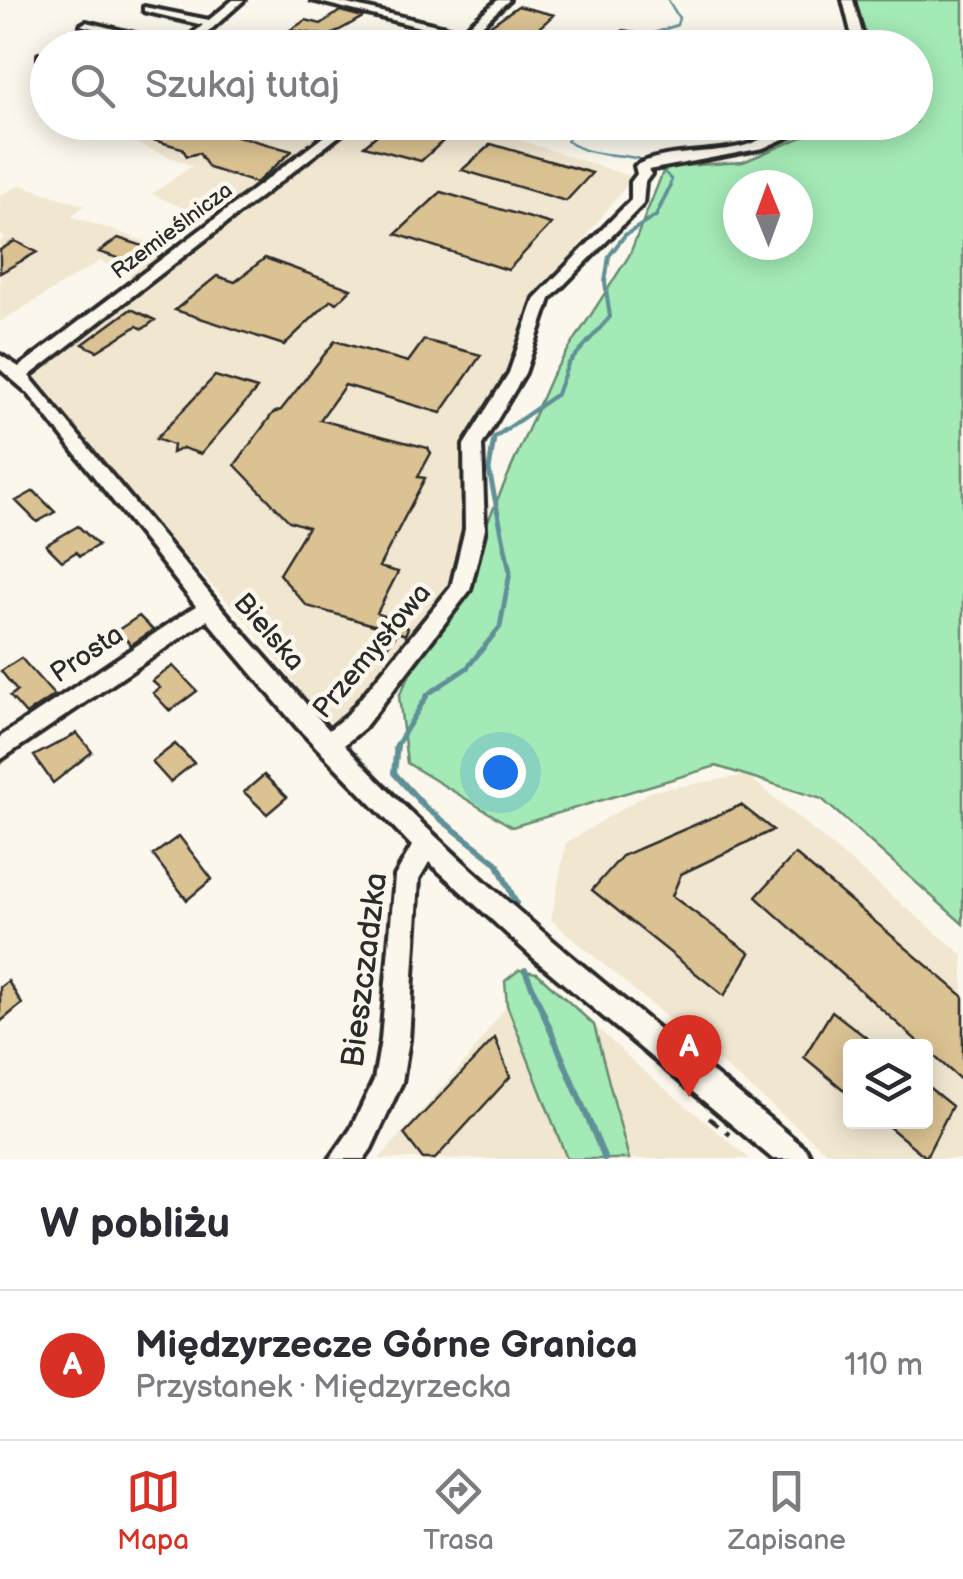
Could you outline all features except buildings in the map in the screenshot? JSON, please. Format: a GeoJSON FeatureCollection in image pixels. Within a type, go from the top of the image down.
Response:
{"type":"FeatureCollection","features":[{"type":"Feature","properties":{"kind":"street"},"geometry":{"type":"LineString","coordinates":[[203,30],[238,0]]}},
{"type":"Feature","properties":{"kind":"street"},"geometry":{"type":"LineString","coordinates":[[317,0],[447,30]]}},
{"type":"Feature","properties":{"kind":"street"},"geometry":{"type":"LineString","coordinates":[[469,30],[504,0]]}},
{"type":"Feature","properties":{"kind":"street"},"geometry":{"type":"LineString","coordinates":[[848,0],[856,30]]}},
{"type":"Feature","properties":{"kind":"street"},"geometry":{"type":"LineString","coordinates":[[148,9],[211,24]]}},
{"type":"Feature","properties":{"kind":"street"},"geometry":{"type":"LineString","coordinates":[[86,25],[106,30]]}},
{"type":"Feature","properties":{"kind":"street","name":"Rzemieślnicza"},"geometry":{"type":"LineString","coordinates":[[20,375],[327,140]]}},
{"type":"Feature","properties":{"kind":"street","name":"Przemysłowa"},"geometry":{"type":"LineString","coordinates":[[329,744],[356,720],[460,590],[475,529],[472,445],[518,374],[543,298],[638,200],[638,182],[654,165],[768,145],[775,140]]}},
{"type":"Feature","properties":{"kind":"street","name":"Bielska"},"geometry":{"type":"LineString","coordinates":[[0,360],[20,375],[209,608],[329,744],[427,844],[515,924],[796,1159]]}},
{"type":"Feature","properties":{"kind":"street","name":"Prosta"},"geometry":{"type":"LineString","coordinates":[[0,750],[209,608]]}},
{"type":"Feature","properties":{"kind":"street","name":"Bieszczadzka"},"geometry":{"type":"LineString","coordinates":[[345,1159],[361,1139],[388,1082],[395,1040],[407,876],[427,844]]}},
{"type":"Feature","properties":{"kind":"shaded area"},"geometry":{"type":"Polygon","coordinates":[[[128,140],[323,140],[211,221],[152,194],[192,166],[128,140]]]}},
{"type":"Feature","properties":{"kind":"shaded area"},"geometry":{"type":"Polygon","coordinates":[[[336,140],[519,140],[633,177],[538,298],[510,375],[464,444],[466,530],[440,604],[349,712],[333,725],[313,707],[252,627],[143,513],[31,374],[336,140]]]}},
{"type":"Feature","properties":{"kind":"shaded area"},"geometry":{"type":"Polygon","coordinates":[[[21,185],[85,206],[71,216],[177,252],[137,280],[100,261],[0,322],[0,241],[5,238],[0,234],[0,195],[21,185]]]}},
{"type":"Feature","properties":{"kind":"shaded area"},"geometry":{"type":"Polygon","coordinates":[[[747,775],[963,955],[963,1159],[835,1159],[551,920],[566,843],[651,791],[747,775]]]}},
{"type":"Feature","properties":{"kind":"shaded area"},"geometry":{"type":"Polygon","coordinates":[[[507,1005],[567,1159],[379,1159],[464,1063],[507,1005]]]}},
{"type":"Feature","properties":{"kind":"shaded area"},"geometry":{"type":"Polygon","coordinates":[[[594,1025],[638,1066],[750,1159],[629,1159],[594,1025]]]}},
{"type":"Feature","properties":{"kind":"green space"},"geometry":{"type":"Polygon","coordinates":[[[852,0],[963,0],[963,924],[822,799],[716,766],[512,827],[407,763],[399,696],[488,521],[552,375],[629,256],[665,167],[743,162],[795,140],[933,140],[933,30],[860,30],[852,0]]]}},
{"type":"Feature","properties":{"kind":"green space"},"geometry":{"type":"Polygon","coordinates":[[[519,970],[537,973],[594,1025],[629,1159],[567,1159],[507,1005],[505,981],[519,970]]]}},
{"type":"Feature","properties":{"kind":"waterway"},"geometry":{"type":"LineString","coordinates":[[663,30],[677,25],[679,18],[668,0]]}},
{"type":"Feature","properties":{"kind":"waterway"},"geometry":{"type":"LineString","coordinates":[[568,140],[594,152],[647,161],[672,180],[668,188]]}},
{"type":"Feature","properties":{"kind":"waterway"},"geometry":{"type":"LineString","coordinates":[[504,431],[557,394],[568,364],[610,317],[605,282],[609,256],[625,235],[656,216],[670,186]]}},
{"type":"Feature","properties":{"kind":"waterway"},"geometry":{"type":"LineString","coordinates":[[395,748],[428,694],[467,668],[500,627],[510,572],[489,470],[494,438],[507,429]]}},
{"type":"Feature","properties":{"kind":"waterway"},"geometry":{"type":"LineString","coordinates":[[397,745],[394,773],[425,807],[497,863],[516,903]]}},
{"type":"Feature","properties":{"kind":"waterway"},"geometry":{"type":"LineString","coordinates":[[525,970],[605,1159]]}},
{"type":"Feature","properties":{"kind":"place","name":"Międzyrzecze Górne Granica"},"geometry":{"type":"Point","coordinates":[689,1097]}}]}
